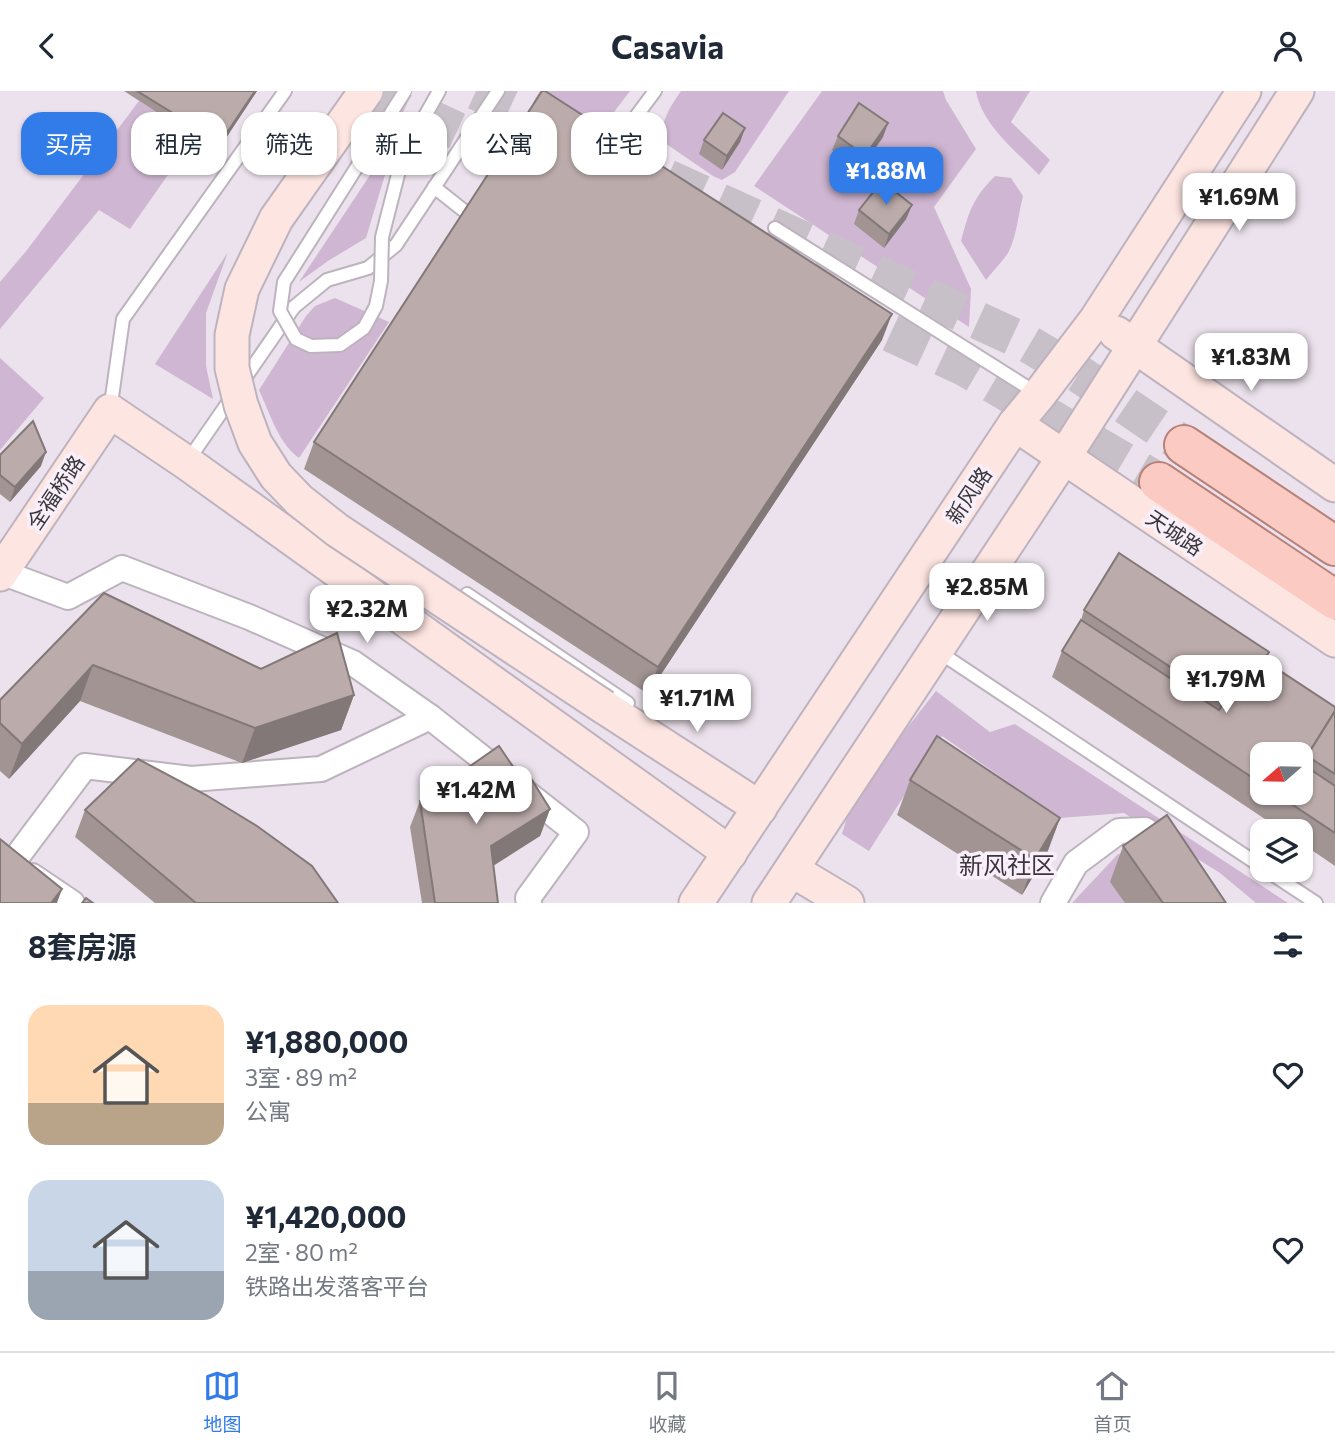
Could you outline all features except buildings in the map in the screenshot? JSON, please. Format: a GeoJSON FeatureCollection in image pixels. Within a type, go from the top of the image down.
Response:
{"type":"FeatureCollection","features":[{"type":"Feature","properties":{"kind":"main road"},"geometry":{"type":"LineString","coordinates":[[366,91],[276,219],[242,289],[232,335],[232,368],[241,405],[255,443],[276,476],[337,530],[620,707],[760,808]]}},
{"type":"Feature","properties":{"kind":"main road","name":"新风路"},"geometry":{"type":"LineString","coordinates":[[696,903],[1015,424],[1096,320],[1244,91]]}},
{"type":"Feature","properties":{"kind":"main road"},"geometry":{"type":"LineString","coordinates":[[769,903],[1064,457],[1297,91]]}},
{"type":"Feature","properties":{"kind":"main road"},"geometry":{"type":"LineString","coordinates":[[1096,320],[1335,485]]}},
{"type":"Feature","properties":{"kind":"main road"},"geometry":{"type":"LineString","coordinates":[[110,411],[187,463],[730,853]]}},
{"type":"Feature","properties":{"kind":"main road","name":"全福桥路"},"geometry":{"type":"LineString","coordinates":[[1,573],[110,411]]}},
{"type":"Feature","properties":{"kind":"main road","name":"天城路"},"geometry":{"type":"LineString","coordinates":[[1015,424],[1335,641]]}},
{"type":"Feature","properties":{"kind":"main road"},"geometry":{"type":"LineString","coordinates":[[1184,445],[1335,546]]}},
{"type":"Feature","properties":{"kind":"main road","name":"天城路"},"geometry":{"type":"LineString","coordinates":[[1159,482],[1335,600]]}},
{"type":"Feature","properties":{"kind":"main road"},"geometry":{"type":"LineString","coordinates":[[792,870],[847,903]]}},
{"type":"Feature","properties":{"kind":"street"},"geometry":{"type":"LineString","coordinates":[[1,573],[68,597],[122,568],[249,617],[353,663],[430,717],[576,832],[528,898],[529,903]]}},
{"type":"Feature","properties":{"kind":"street"},"geometry":{"type":"LineString","coordinates":[[72,903],[6,858],[85,766],[191,779],[321,769],[430,717]]}},
{"type":"Feature","properties":{"kind":"street"},"geometry":{"type":"LineString","coordinates":[[1053,903],[1076,863],[1119,831],[1145,830],[1186,863]]}},
{"type":"Feature","properties":{"kind":"lane"},"geometry":{"type":"LineString","coordinates":[[110,411],[122,319],[285,91]]}},
{"type":"Feature","properties":{"kind":"lane"},"geometry":{"type":"LineString","coordinates":[[405,91],[284,282],[279,311],[296,339],[311,346],[340,345],[364,328],[376,306],[381,281],[382,237],[403,155],[439,91]]}},
{"type":"Feature","properties":{"kind":"lane"},"geometry":{"type":"LineString","coordinates":[[187,463],[294,307],[327,280],[368,268],[396,245],[498,91]]}},
{"type":"Feature","properties":{"kind":"lane"},"geometry":{"type":"LineString","coordinates":[[639,112],[655,91]]}},
{"type":"Feature","properties":{"kind":"lane"},"geometry":{"type":"LineString","coordinates":[[434,187],[463,211]]}},
{"type":"Feature","properties":{"kind":"lane"},"geometry":{"type":"LineString","coordinates":[[775,228],[1039,395]]}},
{"type":"Feature","properties":{"kind":"lane"},"geometry":{"type":"LineString","coordinates":[[467,594],[620,707]]}},
{"type":"Feature","properties":{"kind":"lane"},"geometry":{"type":"LineString","coordinates":[[936,650],[1250,859]]}},
{"type":"Feature","properties":{"kind":"lane"},"geometry":{"type":"LineString","coordinates":[[678,740],[760,808]]}},
{"type":"Feature","properties":{"kind":"lane"},"geometry":{"type":"LineString","coordinates":[[1285,882],[1316,903]]}},
{"type":"Feature","properties":{"kind":"shaded area"},"geometry":{"type":"Polygon","coordinates":[[[540,91],[630,91],[614,112],[571,112],[571,118],[535,99],[540,91]]]}},
{"type":"Feature","properties":{"kind":"shaded area"},"geometry":{"type":"Polygon","coordinates":[[[681,91],[789,91],[735,172],[722,180],[667,144],[667,114],[681,91]]]}},
{"type":"Feature","properties":{"kind":"shaded area"},"geometry":{"type":"Polygon","coordinates":[[[822,91],[943,91],[976,149],[934,207],[971,289],[969,327],[754,186],[822,91]]]}},
{"type":"Feature","properties":{"kind":"shaded area"},"geometry":{"type":"Polygon","coordinates":[[[976,91],[1030,91],[1011,122],[1050,160],[1039,175],[993,126],[979,103],[976,91]]]}},
{"type":"Feature","properties":{"kind":"shaded area"},"geometry":{"type":"Polygon","coordinates":[[[139,101],[157,112],[131,112],[131,175],[168,175],[130,229],[99,210],[0,329],[0,282],[83,175],[117,175],[117,130],[139,101]]]}},
{"type":"Feature","properties":{"kind":"shaded area"},"geometry":{"type":"Polygon","coordinates":[[[370,175],[385,175],[366,238],[299,282],[370,175]]]}},
{"type":"Feature","properties":{"kind":"shaded area"},"geometry":{"type":"Polygon","coordinates":[[[995,176],[1011,178],[1023,196],[1011,246],[986,280],[961,241],[973,205],[995,176]]]}},
{"type":"Feature","properties":{"kind":"shaded area"},"geometry":{"type":"Polygon","coordinates":[[[228,252],[206,313],[206,366],[213,399],[155,364],[228,252]]]}},
{"type":"Feature","properties":{"kind":"shaded area"},"geometry":{"type":"Polygon","coordinates":[[[335,298],[389,322],[299,458],[280,436],[259,390],[306,316],[315,306],[335,298]]]}},
{"type":"Feature","properties":{"kind":"shaded area"},"geometry":{"type":"Polygon","coordinates":[[[0,358],[44,398],[0,450],[0,358]]]}},
{"type":"Feature","properties":{"kind":"shaded area"},"geometry":{"type":"Polygon","coordinates":[[[936,691],[990,732],[1015,724],[1250,878],[1250,882],[1256,882],[1288,903],[1256,903],[1220,873],[1124,813],[1060,818],[942,736],[869,851],[842,834],[853,797],[936,691]]]}},
{"type":"Feature","properties":{"kind":"shaded area"},"geometry":{"type":"Polygon","coordinates":[[[1134,853],[1201,903],[1072,903],[1118,854],[1134,853]]]}},
{"type":"Feature","properties":{"kind":"tunnel"},"geometry":{"type":"LineString","coordinates":[[371,91],[461,133]]}},
{"type":"Feature","properties":{"kind":"tunnel"},"geometry":{"type":"LineString","coordinates":[[476,91],[571,135]]}},
{"type":"Feature","properties":{"kind":"tunnel"},"geometry":{"type":"LineString","coordinates":[[667,178],[1025,342],[1079,374],[1184,445]]}},
{"type":"Feature","properties":{"kind":"tunnel"},"geometry":{"type":"LineString","coordinates":[[839,309],[964,367],[1159,482]]}},
{"type":"Feature","properties":{"kind":"district","name":"新风社区"},"geometry":{"type":"Point","coordinates":[1007,864]}}]}
